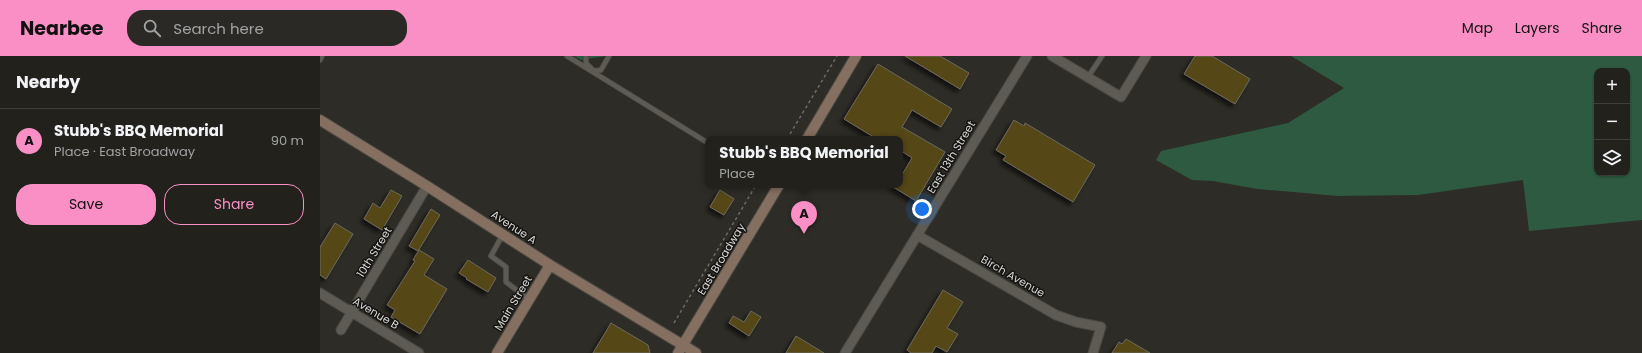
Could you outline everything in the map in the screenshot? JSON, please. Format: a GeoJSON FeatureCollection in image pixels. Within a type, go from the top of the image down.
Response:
{"type":"FeatureCollection","features":[{"type":"Feature","properties":{"kind":"main road"},"geometry":{"type":"LineString","coordinates":[[809,136],[856,56]]}},
{"type":"Feature","properties":{"kind":"main road","name":"Avenue A"},"geometry":{"type":"LineString","coordinates":[[320,120],[503,234],[681,349],[696,353]]}},
{"type":"Feature","properties":{"kind":"main road","name":"East Broadway"},"geometry":{"type":"LineString","coordinates":[[681,349],[776,188]]}},
{"type":"Feature","properties":{"kind":"main road","name":"Main Street"},"geometry":{"type":"LineString","coordinates":[[497,353],[550,265]]}},
{"type":"Feature","properties":{"kind":"street","name":"East 13th Street"},"geometry":{"type":"LineString","coordinates":[[845,353],[1027,56]]}},
{"type":"Feature","properties":{"kind":"street"},"geometry":{"type":"LineString","coordinates":[[1052,56],[1121,97],[1146,56]]}},
{"type":"Feature","properties":{"kind":"street","name":"10th Street"},"geometry":{"type":"LineString","coordinates":[[341,330],[427,186]]}},
{"type":"Feature","properties":{"kind":"street","name":"Birch Avenue"},"geometry":{"type":"LineString","coordinates":[[917,235],[1056,315],[1076,322],[1101,327],[1093,353]]}},
{"type":"Feature","properties":{"kind":"street","name":"Avenue B"},"geometry":{"type":"LineString","coordinates":[[320,293],[419,353]]}},
{"type":"Feature","properties":{"kind":"lane"},"geometry":{"type":"LineString","coordinates":[[320,60],[322,56]]}},
{"type":"Feature","properties":{"kind":"lane"},"geometry":{"type":"LineString","coordinates":[[568,56],[705,141]]}},
{"type":"Feature","properties":{"kind":"lane"},"geometry":{"type":"LineString","coordinates":[[586,56],[586,63],[594,71]]}},
{"type":"Feature","properties":{"kind":"lane"},"geometry":{"type":"LineString","coordinates":[[594,71],[601,70],[609,56]]}},
{"type":"Feature","properties":{"kind":"lane"},"geometry":{"type":"LineString","coordinates":[[1088,77],[1102,56]]}},
{"type":"Feature","properties":{"kind":"lane"},"geometry":{"type":"LineString","coordinates":[[503,234],[491,256],[506,267],[506,282],[530,299]]}},
{"type":"Feature","properties":{"kind":"path"},"geometry":{"type":"LineString","coordinates":[[789,136],[837,56]]}},
{"type":"Feature","properties":{"kind":"path"},"geometry":{"type":"LineString","coordinates":[[674,323],[754,188]]}},
{"type":"Feature","properties":{"kind":"green space"},"geometry":{"type":"Polygon","coordinates":[[[574,56],[606,56],[581,60],[574,56]]]}},
{"type":"Feature","properties":{"kind":"green space"},"geometry":{"type":"Polygon","coordinates":[[[1291,56],[1642,56],[1642,220],[1529,231],[1523,180],[1418,195],[1338,196],[1257,189],[1213,181],[1192,180],[1156,160],[1161,151],[1288,123],[1344,88],[1291,56]]]}},
{"type":"Feature","properties":{"kind":"building"},"geometry":{"type":"Polygon","coordinates":[[[905,56],[940,56],[969,73],[960,89],[905,56]]]}},
{"type":"Feature","properties":{"kind":"building"},"geometry":{"type":"Polygon","coordinates":[[[1195,56],[1212,56],[1250,79],[1235,104],[1184,74],[1195,56]]]}},
{"type":"Feature","properties":{"kind":"building"},"geometry":{"type":"Polygon","coordinates":[[[878,64],[952,109],[941,127],[912,110],[902,127],[945,152],[916,201],[895,188],[903,188],[903,173],[912,158],[903,152],[903,136],[872,136],[844,119],[878,64]]]}},
{"type":"Feature","properties":{"kind":"building"},"geometry":{"type":"Polygon","coordinates":[[[1014,120],[1024,126],[1025,123],[1095,165],[1073,202],[1003,160],[1006,156],[996,150],[1014,120]]]}},
{"type":"Feature","properties":{"kind":"building"},"geometry":{"type":"Polygon","coordinates":[[[391,190],[402,196],[382,230],[364,219],[373,203],[380,208],[391,190]]]}},
{"type":"Feature","properties":{"kind":"building"},"geometry":{"type":"Polygon","coordinates":[[[720,190],[734,199],[724,215],[710,207],[720,190]]]}},
{"type":"Feature","properties":{"kind":"building"},"geometry":{"type":"Polygon","coordinates":[[[431,209],[440,215],[418,251],[409,246],[431,209]]]}},
{"type":"Feature","properties":{"kind":"building"},"geometry":{"type":"Polygon","coordinates":[[[335,223],[353,234],[326,279],[320,275],[320,247],[335,223]]]}},
{"type":"Feature","properties":{"kind":"building"},"geometry":{"type":"Polygon","coordinates":[[[419,250],[434,259],[424,275],[447,289],[420,334],[391,317],[395,310],[387,305],[415,261],[413,260],[419,250]]]}},
{"type":"Feature","properties":{"kind":"building"},"geometry":{"type":"Polygon","coordinates":[[[468,260],[496,278],[488,292],[459,273],[468,260]]]}},
{"type":"Feature","properties":{"kind":"building"},"geometry":{"type":"Polygon","coordinates":[[[943,290],[963,302],[947,328],[958,334],[947,352],[936,346],[932,353],[911,353],[907,350],[943,290]]]}},
{"type":"Feature","properties":{"kind":"building"},"geometry":{"type":"Polygon","coordinates":[[[751,311],[761,317],[749,336],[729,323],[733,316],[744,322],[751,311]]]}},
{"type":"Feature","properties":{"kind":"building"},"geometry":{"type":"Polygon","coordinates":[[[611,323],[648,345],[650,353],[593,353],[611,323]]]}},
{"type":"Feature","properties":{"kind":"building"},"geometry":{"type":"Polygon","coordinates":[[[796,336],[824,353],[786,353],[796,336]]]}},
{"type":"Feature","properties":{"kind":"building"},"geometry":{"type":"Polygon","coordinates":[[[1126,339],[1150,353],[1112,353],[1119,342],[1122,344],[1126,339]]]}},
{"type":"Feature","properties":{"kind":"place","name":"Stubb's BBQ Memorial"},"geometry":{"type":"Point","coordinates":[804,234]}}]}
